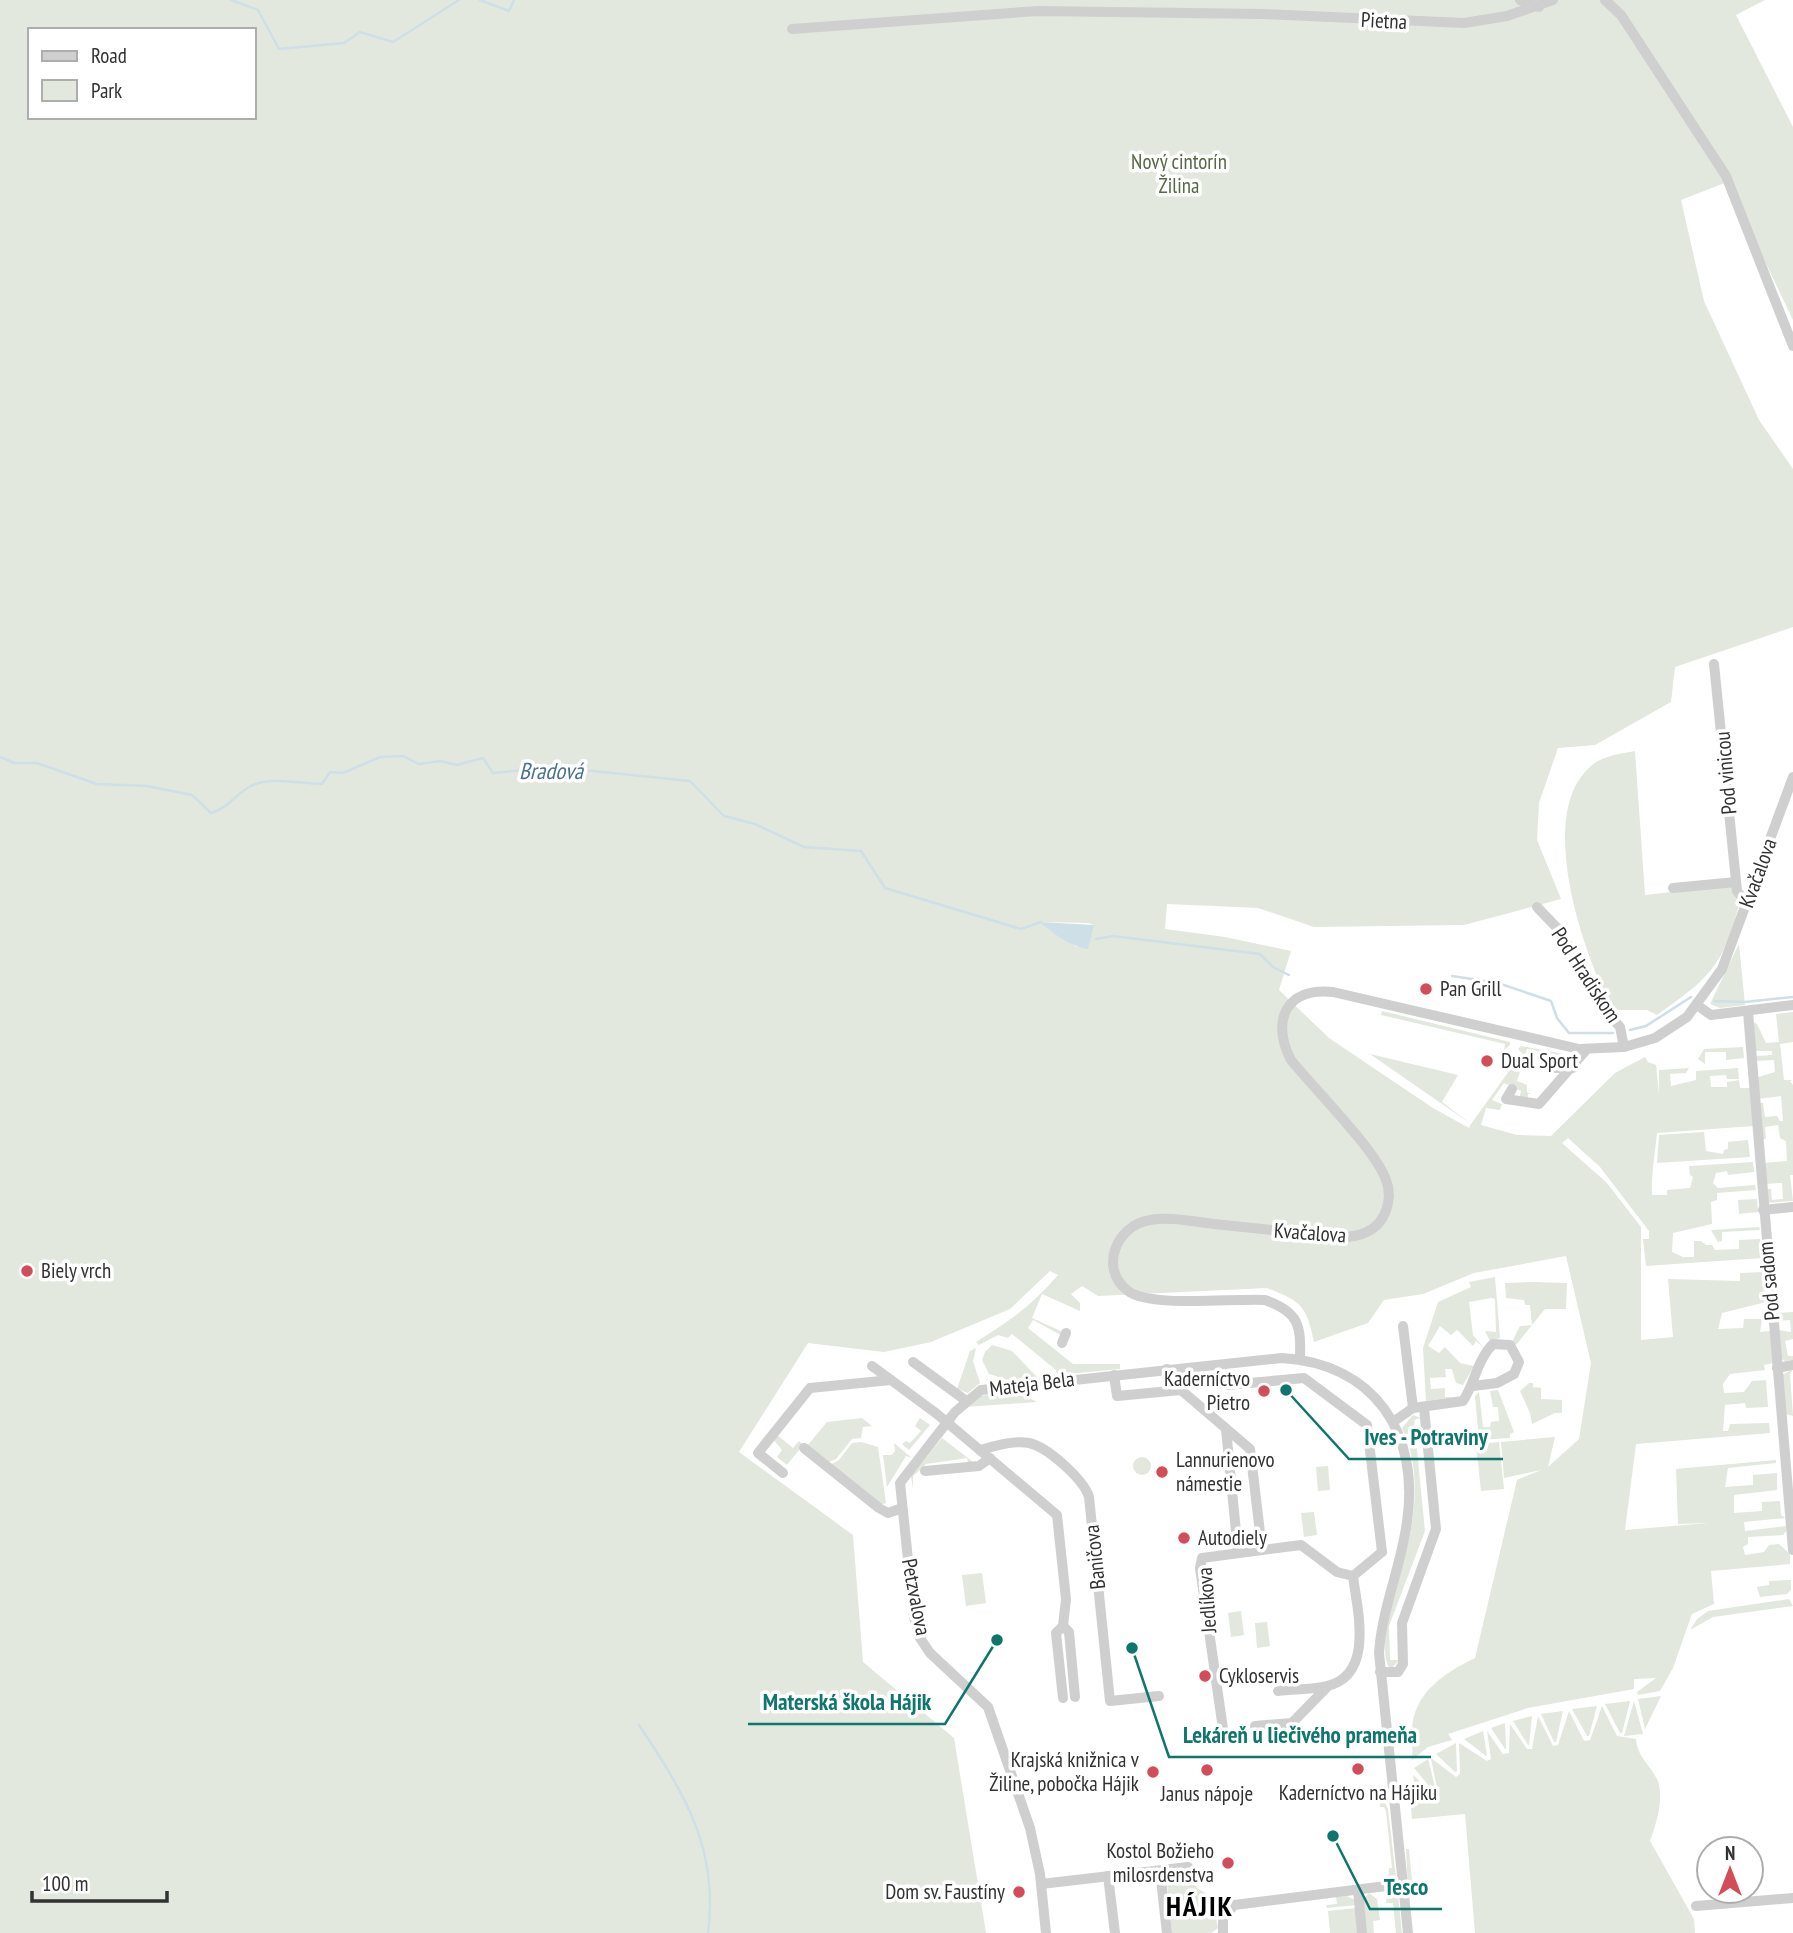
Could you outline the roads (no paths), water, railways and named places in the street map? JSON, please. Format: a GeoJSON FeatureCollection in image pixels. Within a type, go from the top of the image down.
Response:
{"type":"FeatureCollection","features":[{"type":"Feature","properties":{"kind":"street"},"geometry":{"type":"LineString","coordinates":[[1520,0],[1539,7]]}},
{"type":"Feature","properties":{"kind":"street","name":"Pietna"},"geometry":{"type":"LineString","coordinates":[[792,29],[1038,11],[1263,14],[1464,23],[1507,16],[1553,0]]}},
{"type":"Feature","properties":{"kind":"street"},"geometry":{"type":"LineString","coordinates":[[1605,0],[1621,15],[1726,176],[1793,346]]}},
{"type":"Feature","properties":{"kind":"street","name":"Pod vinicou"},"geometry":{"type":"LineString","coordinates":[[1714,664],[1736,882],[1740,899],[1747,904]]}},
{"type":"Feature","properties":{"kind":"street","name":"Kvačalova"},"geometry":{"type":"LineString","coordinates":[[1300,1359],[1298,1325],[1281,1306],[1256,1299],[1158,1300],[1139,1296],[1120,1281],[1113,1257],[1116,1243],[1124,1233],[1153,1219],[1341,1237],[1365,1234],[1378,1225],[1388,1204],[1387,1182],[1372,1157],[1287,1053],[1280,1024],[1291,1004],[1310,993],[1333,992],[1534,1040],[1587,1049],[1624,1048],[1662,1034],[1697,1005],[1722,969],[1793,777]]}},
{"type":"Feature","properties":{"kind":"street"},"geometry":{"type":"LineString","coordinates":[[1673,888],[1736,882]]}},
{"type":"Feature","properties":{"kind":"street","name":"Pod Hradiskom"},"geometry":{"type":"LineString","coordinates":[[1537,907],[1559,930],[1611,1017],[1619,1024],[1624,1048]]}},
{"type":"Feature","properties":{"kind":"street"},"geometry":{"type":"LineString","coordinates":[[1697,1005],[1711,1015],[1793,1005]]}},
{"type":"Feature","properties":{"kind":"street","name":"Pod sadom"},"geometry":{"type":"LineString","coordinates":[[1748,1012],[1793,1550]]}},
{"type":"Feature","properties":{"kind":"street"},"geometry":{"type":"LineString","coordinates":[[1512,1089],[1506,1099],[1539,1104],[1587,1049]]}},
{"type":"Feature","properties":{"kind":"street"},"geometry":{"type":"LineString","coordinates":[[1555,1068],[1573,1068]]}},
{"type":"Feature","properties":{"kind":"street"},"geometry":{"type":"LineString","coordinates":[[1763,1210],[1793,1207]]}},
{"type":"Feature","properties":{"kind":"street"},"geometry":{"type":"LineString","coordinates":[[1380,1672],[1398,1672],[1403,1664],[1401,1625],[1436,1529],[1419,1408],[1403,1326]]}},
{"type":"Feature","properties":{"kind":"street"},"geometry":{"type":"LineString","coordinates":[[1393,1422],[1419,1408],[1463,1401],[1473,1386],[1485,1352],[1493,1344],[1510,1345],[1519,1362],[1514,1374],[1497,1383],[1473,1386]]}},
{"type":"Feature","properties":{"kind":"street","name":"Mateja Bela"},"geometry":{"type":"LineString","coordinates":[[903,1514],[900,1483],[965,1400],[992,1387],[1243,1361],[1300,1359],[1321,1363],[1347,1375],[1371,1393],[1393,1422],[1409,1471],[1407,1523],[1382,1623],[1380,1672],[1408,1933]]}},
{"type":"Feature","properties":{"kind":"street"},"geometry":{"type":"LineString","coordinates":[[1243,1361],[1246,1384]]}},
{"type":"Feature","properties":{"kind":"street"},"geometry":{"type":"LineString","coordinates":[[913,1362],[965,1400]]}},
{"type":"Feature","properties":{"kind":"street"},"geometry":{"type":"LineString","coordinates":[[1777,1368],[1793,1365]]}},
{"type":"Feature","properties":{"kind":"street","name":"Baničova"},"geometry":{"type":"LineString","coordinates":[[872,1366],[947,1422],[1057,1515],[1066,1599],[1063,1626],[1056,1633],[1063,1698]]}},
{"type":"Feature","properties":{"kind":"street"},"geometry":{"type":"LineString","coordinates":[[1167,1369],[1181,1390],[1250,1449],[1262,1549]]}},
{"type":"Feature","properties":{"kind":"street"},"geometry":{"type":"LineString","coordinates":[[1114,1375],[1117,1396],[1181,1390]]}},
{"type":"Feature","properties":{"kind":"street"},"geometry":{"type":"LineString","coordinates":[[1228,1385],[1299,1378],[1310,1380],[1367,1425],[1382,1552]]}},
{"type":"Feature","properties":{"kind":"street"},"geometry":{"type":"LineString","coordinates":[[783,1473],[758,1453],[810,1388],[891,1380]]}},
{"type":"Feature","properties":{"kind":"street"},"geometry":{"type":"LineString","coordinates":[[1367,1425],[1387,1411]]}},
{"type":"Feature","properties":{"kind":"street"},"geometry":{"type":"LineString","coordinates":[[1226,1429],[1238,1552]]}},
{"type":"Feature","properties":{"kind":"street","name":"Baničova"},"geometry":{"type":"LineString","coordinates":[[980,1450],[999,1445],[1030,1443],[1082,1481],[1088,1497],[1111,1701],[1159,1696]]}},
{"type":"Feature","properties":{"kind":"street"},"geometry":{"type":"LineString","coordinates":[[804,1448],[879,1508],[888,1513],[903,1514]]}},
{"type":"Feature","properties":{"kind":"street"},"geometry":{"type":"LineString","coordinates":[[925,1471],[979,1466],[990,1458]]}},
{"type":"Feature","properties":{"kind":"street","name":"Petzvalova"},"geometry":{"type":"LineString","coordinates":[[903,1514],[920,1638],[930,1653],[988,1707],[1030,1828],[1041,1884],[1046,1933]]}},
{"type":"Feature","properties":{"kind":"street","name":"Jedlíkova"},"geometry":{"type":"LineString","coordinates":[[1195,1741],[1224,1736],[1200,1568],[1202,1558],[1304,1546],[1337,1572],[1353,1576]]}},
{"type":"Feature","properties":{"kind":"street"},"geometry":{"type":"LineString","coordinates":[[1255,1726],[1292,1723],[1328,1686],[1346,1675],[1359,1651],[1353,1576],[1382,1552],[1400,1555]]}},
{"type":"Feature","properties":{"kind":"street","name":"Baničova"},"geometry":{"type":"LineString","coordinates":[[1063,1626],[1069,1632],[1075,1697]]}},
{"type":"Feature","properties":{"kind":"street"},"geometry":{"type":"LineString","coordinates":[[1278,1691],[1328,1686]]}},
{"type":"Feature","properties":{"kind":"street"},"geometry":{"type":"LineString","coordinates":[[1041,1884],[1188,1867]]}},
{"type":"Feature","properties":{"kind":"street"},"geometry":{"type":"LineString","coordinates":[[1160,1871],[1167,1933]]}},
{"type":"Feature","properties":{"kind":"street"},"geometry":{"type":"LineString","coordinates":[[1108,1876],[1115,1933]]}},
{"type":"Feature","properties":{"kind":"street"},"geometry":{"type":"LineString","coordinates":[[1223,1933],[1223,1919],[1234,1905],[1402,1884]]}},
{"type":"Feature","properties":{"kind":"street"},"geometry":{"type":"LineString","coordinates":[[1358,1890],[1362,1933]]}},
{"type":"Feature","properties":{"kind":"street"},"geometry":{"type":"LineString","coordinates":[[1696,1906],[1793,1898]]}},
{"type":"Feature","properties":{"kind":"waterway"},"geometry":{"type":"LineString","coordinates":[[231,0],[258,10],[279,49],[344,43],[360,32],[393,42],[459,0]]}},
{"type":"Feature","properties":{"kind":"waterway"},"geometry":{"type":"LineString","coordinates":[[480,0],[509,11],[514,0]]}},
{"type":"Feature","properties":{"kind":"waterway","name":"Bradová"},"geometry":{"type":"LineString","coordinates":[[0,757],[14,763],[37,763],[97,784],[147,786],[192,795],[211,813],[223,808],[245,789],[259,783],[277,781],[322,784],[330,772],[343,773],[380,757],[403,756],[419,764],[440,761],[457,765],[483,758],[493,773],[554,767],[690,781],[724,816],[755,824],[804,847],[861,851],[885,888],[1021,929],[1041,922]]}},
{"type":"Feature","properties":{"kind":"waterway"},"geometry":{"type":"LineString","coordinates":[[1096,939],[1113,936],[1260,954],[1273,967],[1289,975]]}},
{"type":"Feature","properties":{"kind":"waterway","name":"Bradová"},"geometry":{"type":"LineString","coordinates":[[1452,976],[1498,983],[1551,1001],[1557,1018],[1569,1033],[1613,1033]]}},
{"type":"Feature","properties":{"kind":"waterway","name":"Bradová"},"geometry":{"type":"LineString","coordinates":[[1630,1030],[1646,1026],[1691,997]]}},
{"type":"Feature","properties":{"kind":"waterway","name":"Bradová"},"geometry":{"type":"LineString","coordinates":[[1714,1001],[1745,1002],[1793,997]]}},
{"type":"Feature","properties":{"kind":"waterway"},"geometry":{"type":"LineString","coordinates":[[639,1725],[684,1798],[703,1848],[710,1902],[708,1933]]}},
{"type":"Feature","properties":{"kind":"place","name":"Pan Grill"},"geometry":{"type":"Point","coordinates":[1426,989]}},
{"type":"Feature","properties":{"kind":"place","name":"Dual Sport"},"geometry":{"type":"Point","coordinates":[1487,1061]}},
{"type":"Feature","properties":{"kind":"place","name":"Biely vrch"},"geometry":{"type":"Point","coordinates":[27,1271]}},
{"type":"Feature","properties":{"kind":"place","name":"Ives - Potraviny"},"geometry":{"type":"Point","coordinates":[1286,1390]}},
{"type":"Feature","properties":{"kind":"place","name":"Kaderníctvo Pietro"},"geometry":{"type":"Point","coordinates":[1264,1391]}},
{"type":"Feature","properties":{"kind":"place","name":"Lannurienovo námestie"},"geometry":{"type":"Point","coordinates":[1162,1472]}},
{"type":"Feature","properties":{"kind":"place","name":"Autodiely"},"geometry":{"type":"Point","coordinates":[1184,1538]}},
{"type":"Feature","properties":{"kind":"place","name":"Materská škola Hájik"},"geometry":{"type":"Point","coordinates":[997,1640]}},
{"type":"Feature","properties":{"kind":"place","name":"Lekáreň u liečivého prameňa"},"geometry":{"type":"Point","coordinates":[1132,1648]}},
{"type":"Feature","properties":{"kind":"place","name":"Cykloservis"},"geometry":{"type":"Point","coordinates":[1205,1676]}},
{"type":"Feature","properties":{"kind":"place","name":"Kaderníctvo na Hájiku"},"geometry":{"type":"Point","coordinates":[1358,1769]}},
{"type":"Feature","properties":{"kind":"place","name":"Janus nápoje"},"geometry":{"type":"Point","coordinates":[1207,1770]}},
{"type":"Feature","properties":{"kind":"place","name":"Krajská knižnica v Žiline, pobočka Hájik"},"geometry":{"type":"Point","coordinates":[1153,1772]}},
{"type":"Feature","properties":{"kind":"place","name":"Tesco"},"geometry":{"type":"Point","coordinates":[1333,1836]}},
{"type":"Feature","properties":{"kind":"place","name":"Kostol Božieho milosrdenstva"},"geometry":{"type":"Point","coordinates":[1228,1863]}},
{"type":"Feature","properties":{"kind":"place","name":"Dom sv. Faustíny"},"geometry":{"type":"Point","coordinates":[1019,1892]}},
{"type":"Feature","properties":{"kind":"district","name":"HÁJIK"},"geometry":{"type":"Point","coordinates":[1200,1906]}},
{"type":"Feature","properties":{"kind":"park label","name":"Nový cintorín Žilina"},"geometry":{"type":"Point","coordinates":[1179,174]}}]}
